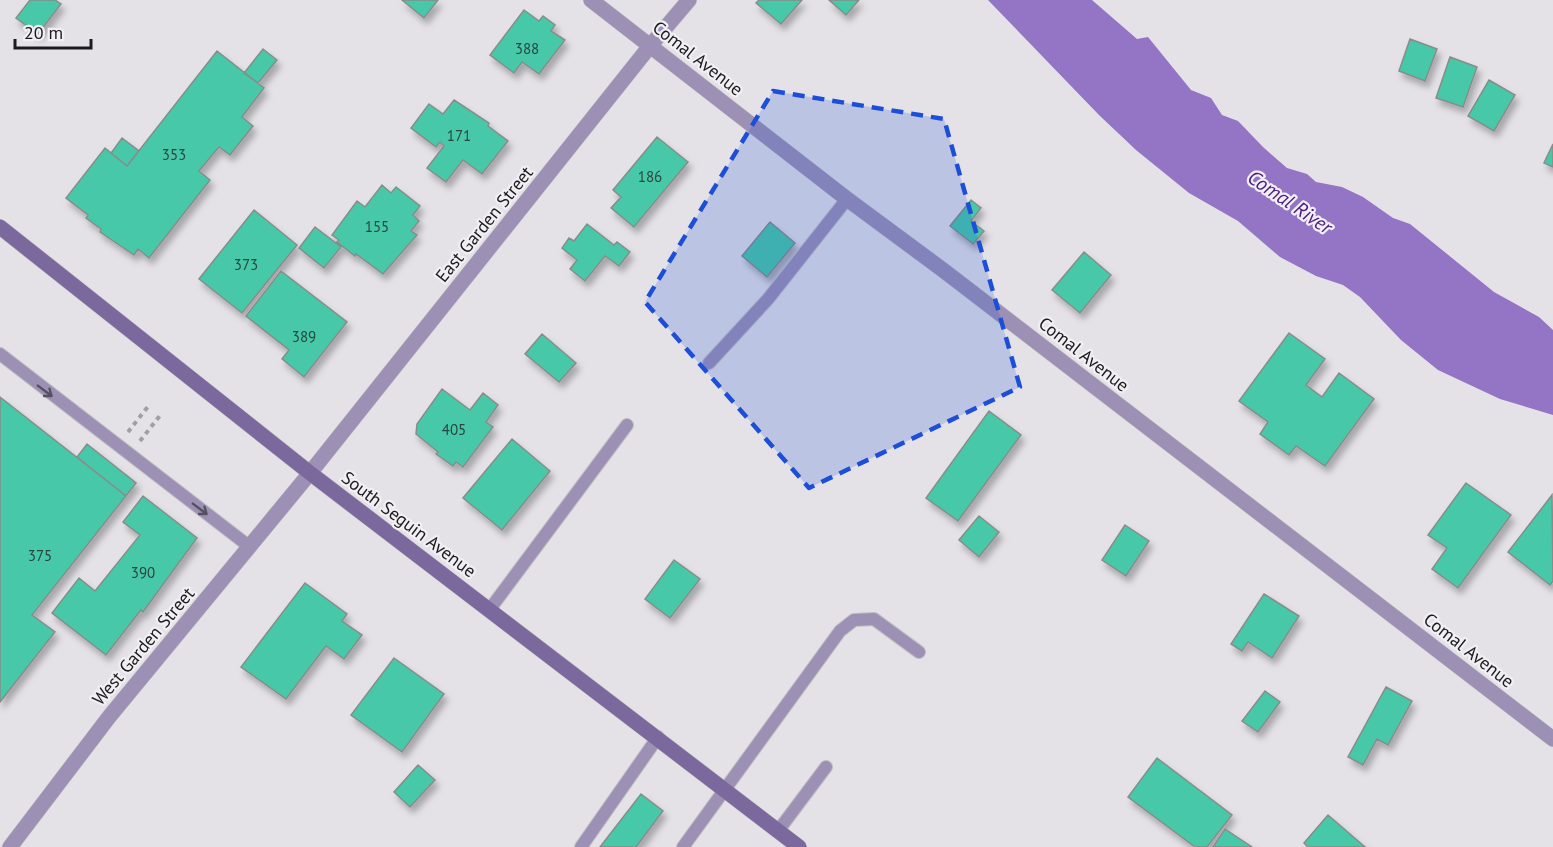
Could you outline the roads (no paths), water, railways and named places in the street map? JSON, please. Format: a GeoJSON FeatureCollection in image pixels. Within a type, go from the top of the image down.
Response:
{"type":"FeatureCollection","features":[{"type":"Feature","properties":{"kind":"main road","name":"South Seguin Avenue"},"geometry":{"type":"LineString","coordinates":[[0,227],[310,473],[799,847]]}},
{"type":"Feature","properties":{"kind":"street","name":"Comal Avenue"},"geometry":{"type":"LineString","coordinates":[[591,0],[1553,739]]}},
{"type":"Feature","properties":{"kind":"street","name":"East Garden Street"},"geometry":{"type":"LineString","coordinates":[[310,473],[689,0]]}},
{"type":"Feature","properties":{"kind":"street","name":"West Garden Street"},"geometry":{"type":"LineString","coordinates":[[10,847],[109,717],[310,473]]}},
{"type":"Feature","properties":{"kind":"lane"},"geometry":{"type":"LineString","coordinates":[[709,363],[768,299],[847,198]]}},
{"type":"Feature","properties":{"kind":"lane"},"geometry":{"type":"LineString","coordinates":[[0,354],[250,547]]}},
{"type":"Feature","properties":{"kind":"lane"},"geometry":{"type":"LineString","coordinates":[[490,609],[627,425]]}},
{"type":"Feature","properties":{"kind":"lane"},"geometry":{"type":"LineString","coordinates":[[683,847],[840,631],[854,620],[874,619],[919,652]]}},
{"type":"Feature","properties":{"kind":"lane"},"geometry":{"type":"LineString","coordinates":[[580,847],[658,737]]}},
{"type":"Feature","properties":{"kind":"lane"},"geometry":{"type":"LineString","coordinates":[[778,831],[826,767]]}},
{"type":"Feature","properties":{"kind":"water","name":"Comal River"},"geometry":{"type":"Polygon","coordinates":[[[988,0],[1092,0],[1137,39],[1148,37],[1191,90],[1211,98],[1222,115],[1238,121],[1287,168],[1307,174],[1316,182],[1342,187],[1363,197],[1393,218],[1410,224],[1494,292],[1539,317],[1553,330],[1553,415],[1500,399],[1438,370],[1401,340],[1360,297],[1343,285],[1316,276],[1280,257],[1238,221],[1189,193],[1136,150],[1099,115],[988,0]]]}}]}
